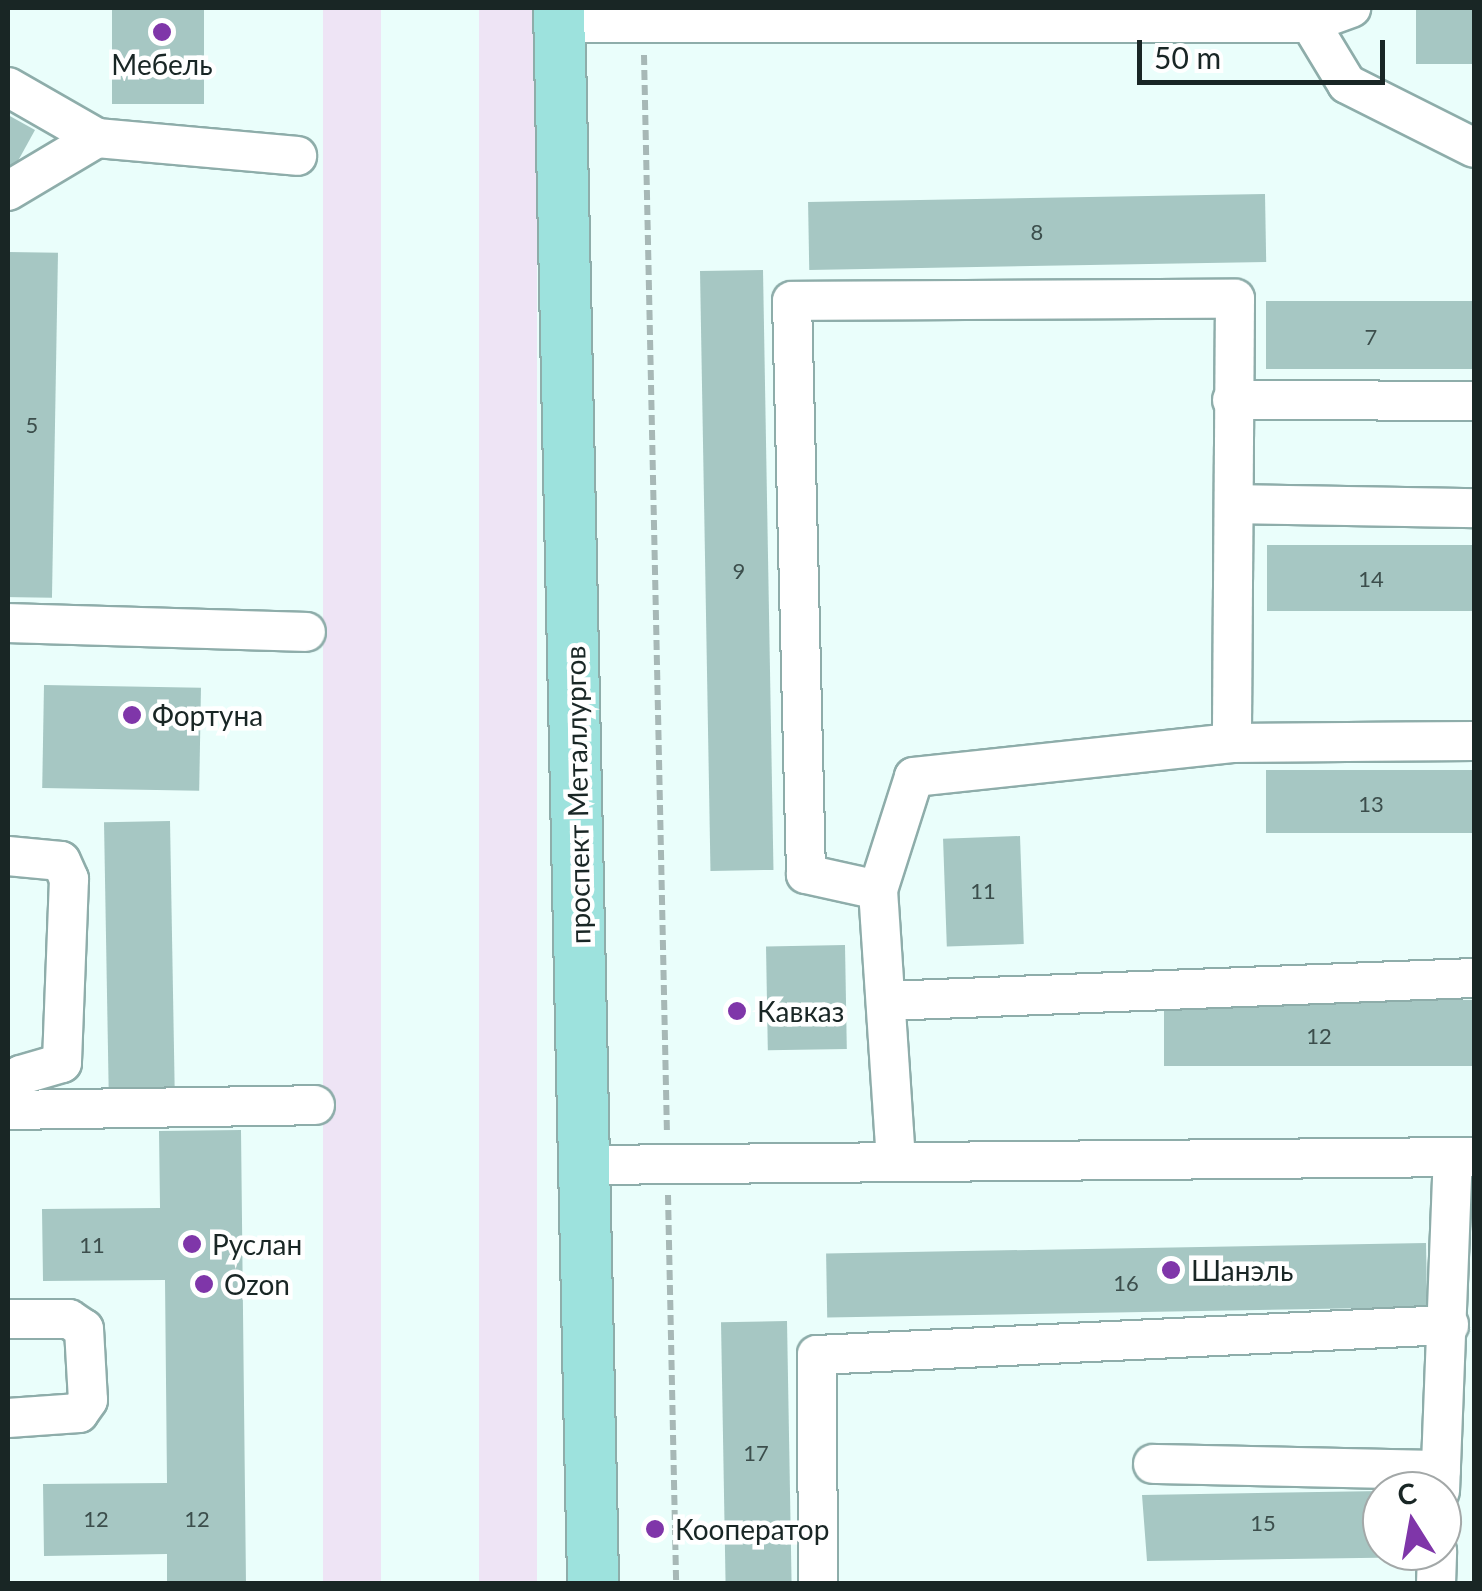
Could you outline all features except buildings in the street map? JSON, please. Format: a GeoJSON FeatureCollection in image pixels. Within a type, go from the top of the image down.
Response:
{"type":"FeatureCollection","features":[{"type":"Feature","properties":{"kind":"main road","name":"проспект Металлургов"},"geometry":{"type":"LineString","coordinates":[[559,15],[593,1584]]}},
{"type":"Feature","properties":{"kind":"street"},"geometry":{"type":"LineString","coordinates":[[559,15],[643,22],[1310,23],[1351,8]]}},
{"type":"Feature","properties":{"kind":"street"},"geometry":{"type":"LineString","coordinates":[[1310,23],[1347,84],[1474,148]]}},
{"type":"Feature","properties":{"kind":"street"},"geometry":{"type":"LineString","coordinates":[[8,87],[96,138],[298,156]]}},
{"type":"Feature","properties":{"kind":"street"},"geometry":{"type":"LineString","coordinates":[[8,191],[96,138]]}},
{"type":"Feature","properties":{"kind":"street"},"geometry":{"type":"LineString","coordinates":[[878,890],[806,874],[792,301],[1235,299],[1232,743]]}},
{"type":"Feature","properties":{"kind":"street"},"geometry":{"type":"LineString","coordinates":[[1232,400],[1474,401]]}},
{"type":"Feature","properties":{"kind":"street"},"geometry":{"type":"LineString","coordinates":[[1234,504],[1474,508]]}},
{"type":"Feature","properties":{"kind":"street"},"geometry":{"type":"LineString","coordinates":[[8,624],[306,632]]}},
{"type":"Feature","properties":{"kind":"street"},"geometry":{"type":"LineString","coordinates":[[896,1158],[878,890],[914,776],[1232,743],[1474,741]]}},
{"type":"Feature","properties":{"kind":"street"},"geometry":{"type":"LineString","coordinates":[[8,856],[61,861],[70,879],[62,1064],[21,1076],[8,1099]]}},
{"type":"Feature","properties":{"kind":"street"},"geometry":{"type":"LineString","coordinates":[[886,1001],[1474,978]]}},
{"type":"Feature","properties":{"kind":"street"},"geometry":{"type":"LineString","coordinates":[[8,1110],[316,1105]]}},
{"type":"Feature","properties":{"kind":"street"},"geometry":{"type":"LineString","coordinates":[[585,1165],[896,1158],[1464,1158],[1441,1471]]}},
{"type":"Feature","properties":{"kind":"street"},"geometry":{"type":"LineString","coordinates":[[8,1319],[69,1319],[84,1330],[88,1400],[80,1412],[8,1418]]}},
{"type":"Feature","properties":{"kind":"street"},"geometry":{"type":"LineString","coordinates":[[818,1584],[816,1356],[1449,1326]]}},
{"type":"Feature","properties":{"kind":"street"},"geometry":{"type":"LineString","coordinates":[[1153,1464],[1362,1476]]}},
{"type":"Feature","properties":{"kind":"path"},"geometry":{"type":"LineString","coordinates":[[643,22],[676,1584]]}},
{"type":"Feature","properties":{"kind":"shaded area"},"geometry":{"type":"Polygon","coordinates":[[[323,8],[381,8],[381,1583],[323,1583],[323,8]]]}},
{"type":"Feature","properties":{"kind":"shaded area"},"geometry":{"type":"Polygon","coordinates":[[[479,8],[537,8],[537,1583],[479,1583],[479,8]]]}},
{"type":"Feature","properties":{"kind":"place","name":"Мебель"},"geometry":{"type":"Point","coordinates":[162,32]}},
{"type":"Feature","properties":{"kind":"place","name":"Фортуна"},"geometry":{"type":"Point","coordinates":[132,715]}},
{"type":"Feature","properties":{"kind":"place","name":"Кавказ"},"geometry":{"type":"Point","coordinates":[737,1011]}},
{"type":"Feature","properties":{"kind":"place","name":"Руслан"},"geometry":{"type":"Point","coordinates":[192,1244]}},
{"type":"Feature","properties":{"kind":"place","name":"Шанэль"},"geometry":{"type":"Point","coordinates":[1171,1270]}},
{"type":"Feature","properties":{"kind":"place","name":"Ozon"},"geometry":{"type":"Point","coordinates":[204,1284]}},
{"type":"Feature","properties":{"kind":"place","name":"Кооператор"},"geometry":{"type":"Point","coordinates":[655,1529]}}]}
